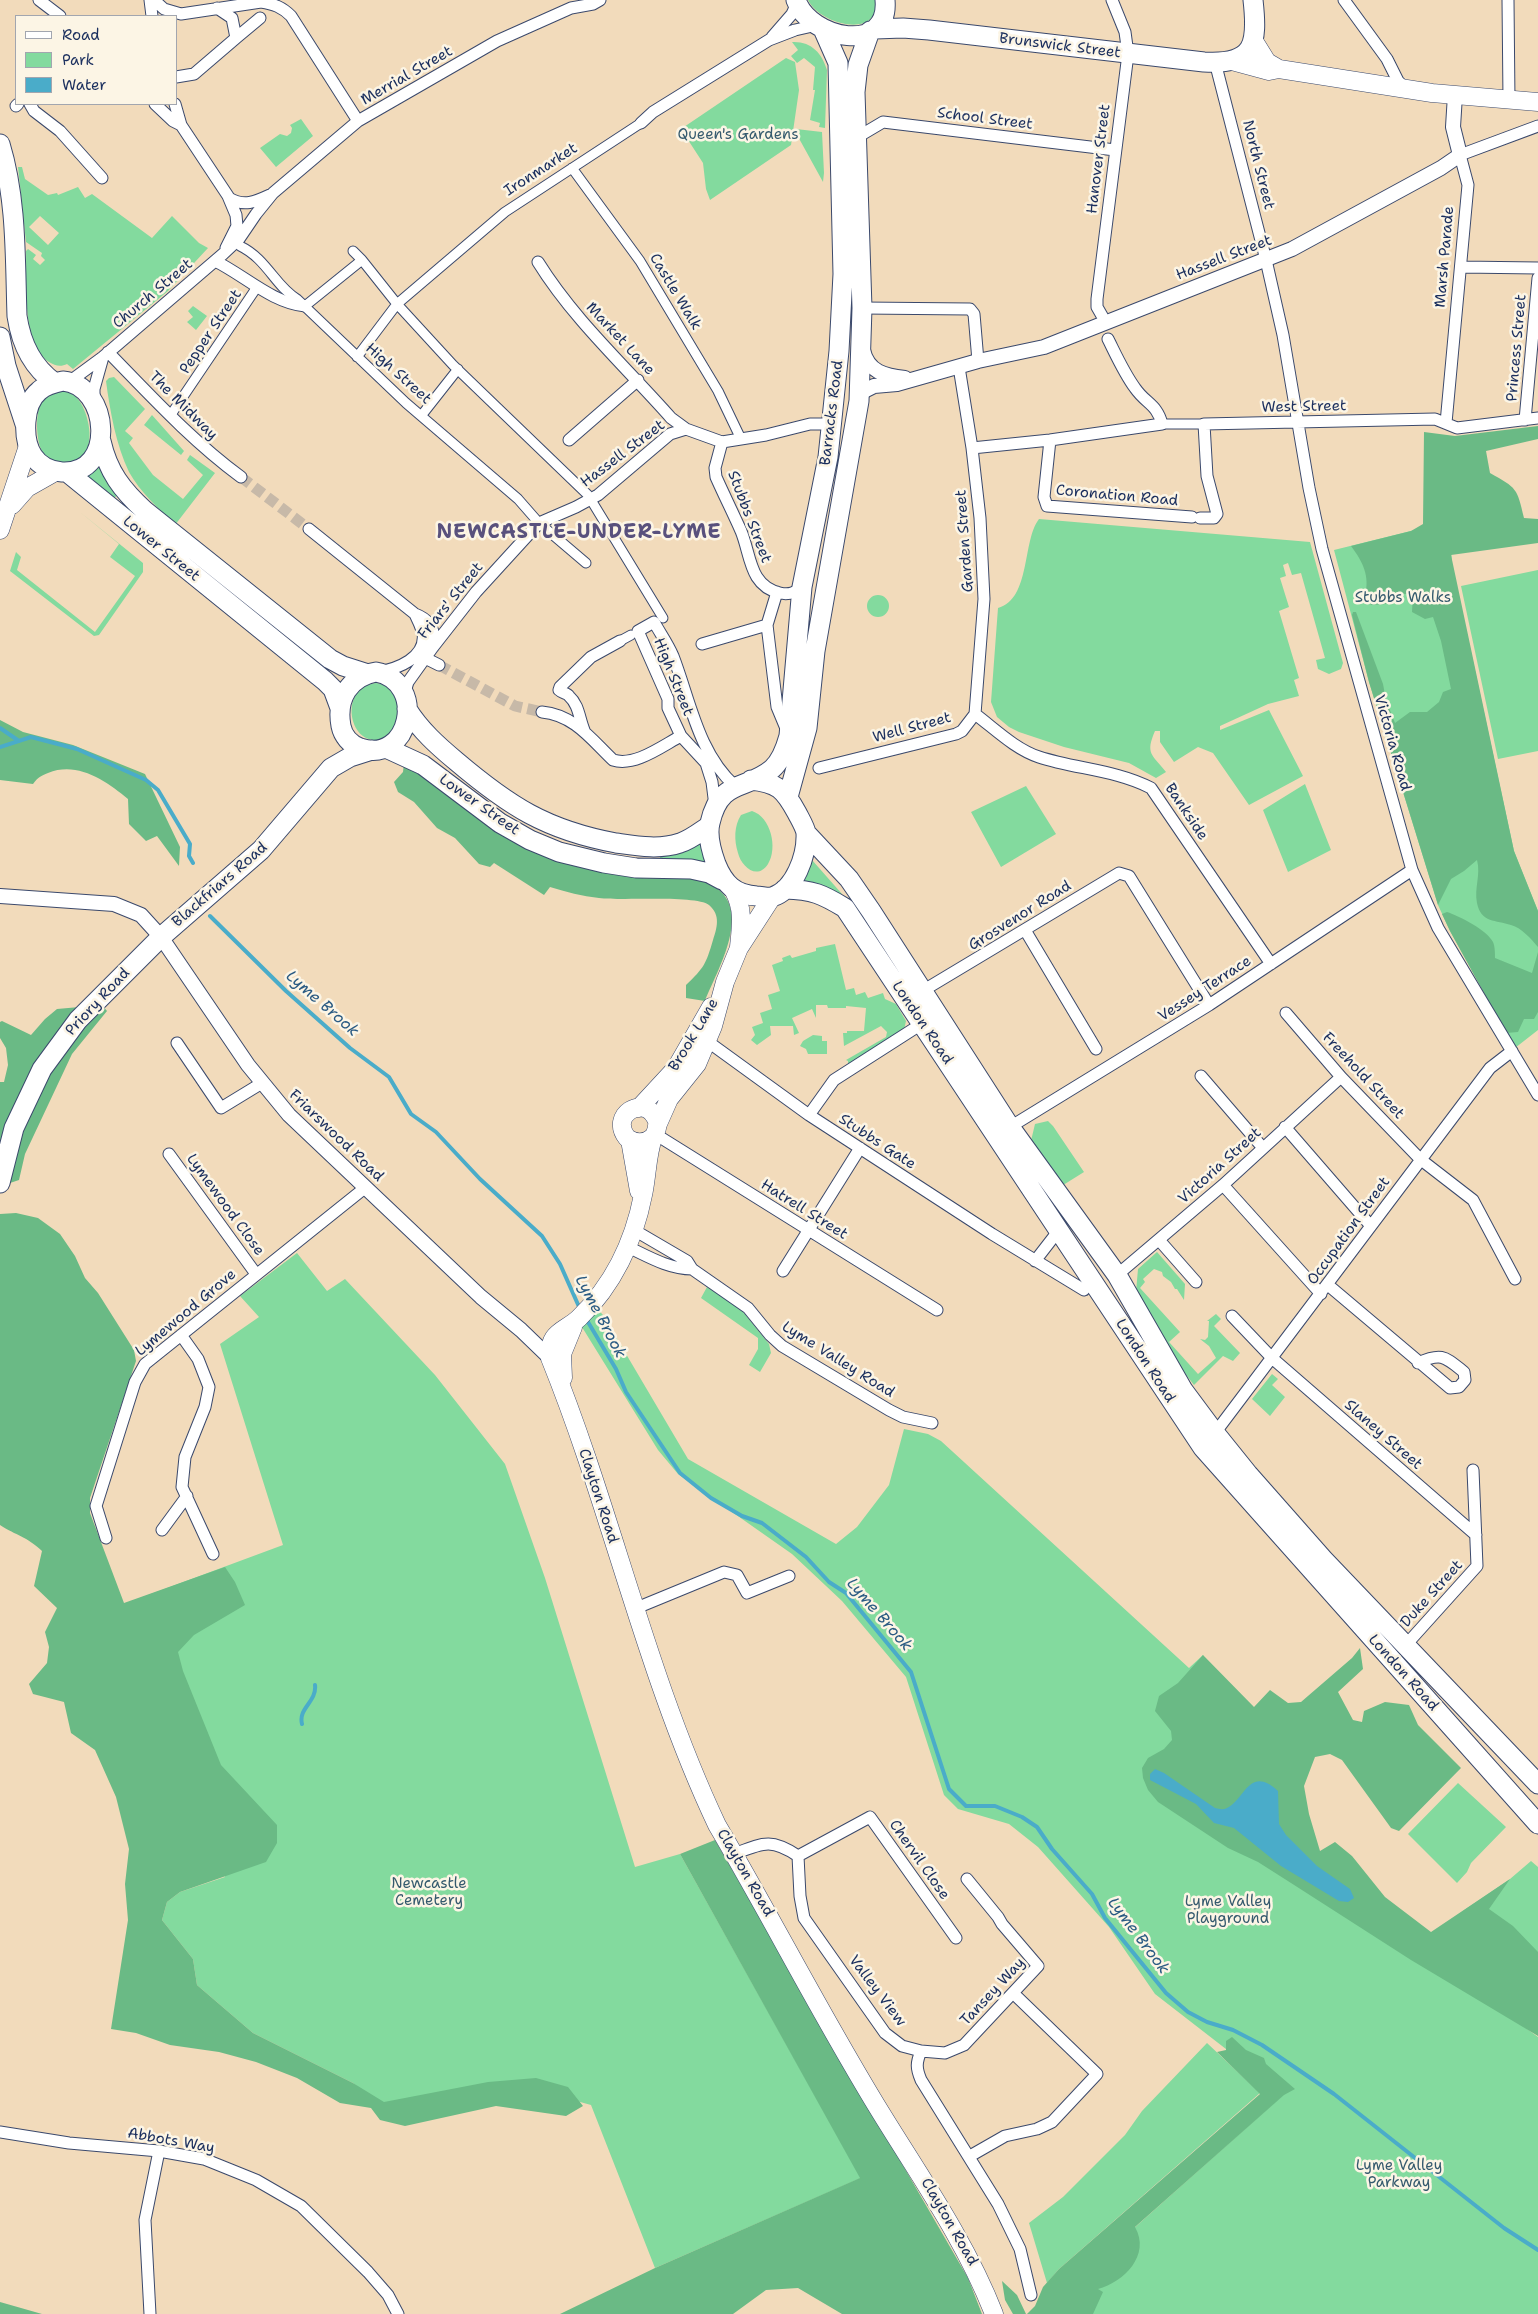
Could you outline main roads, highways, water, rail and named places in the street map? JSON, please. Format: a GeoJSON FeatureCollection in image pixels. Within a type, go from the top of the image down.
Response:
{"type":"FeatureCollection","features":[{"type":"Feature","properties":{"kind":"highway","name":"Barracks Road"},"geometry":{"type":"LineString","coordinates":[[788,796],[805,736],[815,651],[856,426],[862,346],[862,308],[855,92],[862,52],[873,30],[883,20],[885,0]]}},
{"type":"Feature","properties":{"kind":"highway"},"geometry":{"type":"LineString","coordinates":[[1236,55],[1255,21],[1253,0]]}},
{"type":"Feature","properties":{"kind":"highway"},"geometry":{"type":"LineString","coordinates":[[797,1],[806,16],[820,27]]}},
{"type":"Feature","properties":{"kind":"highway","name":"Barracks Road"},"geometry":{"type":"LineString","coordinates":[[743,782],[773,768],[786,747],[789,736],[802,588],[828,457],[842,302],[842,232],[838,63],[820,27]]}},
{"type":"Feature","properties":{"kind":"highway","name":"Brunswick Street"},"geometry":{"type":"LineString","coordinates":[[820,27],[842,36],[873,30],[903,28],[1128,54],[1236,55]]}},
{"type":"Feature","properties":{"kind":"highway"},"geometry":{"type":"LineString","coordinates":[[0,144],[14,216],[19,331],[23,343],[38,369],[62,382],[85,391],[94,403],[101,441],[96,456],[91,462],[76,470],[62,472],[41,465],[35,459],[6,366],[0,337]]}},
{"type":"Feature","properties":{"kind":"highway"},"geometry":{"type":"LineString","coordinates":[[27,438],[28,413],[32,398],[38,391],[62,382]]}},
{"type":"Feature","properties":{"kind":"highway"},"geometry":{"type":"LineString","coordinates":[[831,424],[856,426]]}},
{"type":"Feature","properties":{"kind":"highway","name":"Lower Street"},"geometry":{"type":"LineString","coordinates":[[101,441],[110,469],[126,492],[145,511],[330,659],[342,666],[372,673]]}},
{"type":"Feature","properties":{"kind":"highway","name":"Lower Street"},"geometry":{"type":"LineString","coordinates":[[62,472],[325,681],[333,689],[340,716]]}},
{"type":"Feature","properties":{"kind":"highway"},"geometry":{"type":"LineString","coordinates":[[372,673],[390,676],[401,686],[406,702],[406,720],[401,734],[379,749],[361,748],[350,742],[345,736],[340,716],[344,695],[351,684],[372,673]]}},
{"type":"Feature","properties":{"kind":"highway","name":"Lower Street"},"geometry":{"type":"LineString","coordinates":[[406,702],[424,732],[501,798],[528,815],[564,831],[640,847],[664,846],[687,840],[709,826]]}},
{"type":"Feature","properties":{"kind":"highway","name":"Blackfriars Road"},"geometry":{"type":"LineString","coordinates":[[331,768],[340,742],[340,716]]}},
{"type":"Feature","properties":{"kind":"highway","name":"Lower Street"},"geometry":{"type":"LineString","coordinates":[[379,749],[423,765],[500,823],[559,852],[604,863],[636,868],[691,869],[709,873],[728,885]]}},
{"type":"Feature","properties":{"kind":"highway","name":"Blackfriars Road"},"geometry":{"type":"LineString","coordinates":[[160,937],[262,850],[331,768],[350,757],[379,749]]}},
{"type":"Feature","properties":{"kind":"highway"},"geometry":{"type":"LineString","coordinates":[[743,782],[775,785],[788,796],[806,833],[799,868],[794,879],[778,893],[748,896],[728,885],[713,856],[709,826],[716,806],[743,782]]}},
{"type":"Feature","properties":{"kind":"highway","name":"London Road"},"geometry":{"type":"LineString","coordinates":[[806,833],[849,879],[924,990],[1010,1127],[1117,1276],[1183,1390],[1215,1433],[1316,1552],[1538,1784]]}},
{"type":"Feature","properties":{"kind":"highway","name":"London Road"},"geometry":{"type":"LineString","coordinates":[[778,893],[803,890],[822,894],[845,908],[1059,1230],[1091,1290],[1109,1306],[1203,1448],[1537,1822]]}},
{"type":"Feature","properties":{"kind":"highway","name":"Priory Road"},"geometry":{"type":"LineString","coordinates":[[0,1183],[14,1128],[42,1069],[78,1020],[160,937]]}},
{"type":"Feature","properties":{"kind":"highway"},"geometry":{"type":"LineString","coordinates":[[1091,1290],[1117,1276]]}},
{"type":"Feature","properties":{"kind":"main road"},"geometry":{"type":"LineString","coordinates":[[1236,55],[1266,62],[1279,69],[1455,95],[1538,102]]}},
{"type":"Feature","properties":{"kind":"main road"},"geometry":{"type":"LineString","coordinates":[[1236,55],[1269,72],[1279,69]]}},
{"type":"Feature","properties":{"kind":"main road"},"geometry":{"type":"LineString","coordinates":[[2,524],[27,438]]}},
{"type":"Feature","properties":{"kind":"main road"},"geometry":{"type":"LineString","coordinates":[[2,524],[16,498],[27,488],[62,472]]}},
{"type":"Feature","properties":{"kind":"main road","name":"Brook Lane"},"geometry":{"type":"LineString","coordinates":[[728,885],[740,902],[742,913],[739,948]]}},
{"type":"Feature","properties":{"kind":"main road","name":"Brook Lane"},"geometry":{"type":"LineString","coordinates":[[566,1398],[562,1354],[583,1313],[616,1269],[631,1238],[641,1204],[655,1132],[669,1098],[697,1064],[707,1041],[725,982],[739,948],[778,893]]}},
{"type":"Feature","properties":{"kind":"main road","name":"Brook Lane"},"geometry":{"type":"LineString","coordinates":[[641,1204],[630,1140],[623,1132],[622,1122],[630,1110],[639,1108],[676,1068],[687,1052],[725,982]]}},
{"type":"Feature","properties":{"kind":"main road"},"geometry":{"type":"LineString","coordinates":[[630,1140],[642,1143],[655,1132],[652,1113],[639,1108]]}},
{"type":"Feature","properties":{"kind":"main road","name":"Brook Lane"},"geometry":{"type":"LineString","coordinates":[[566,1398],[549,1351],[556,1332],[583,1313]]}},
{"type":"Feature","properties":{"kind":"main road","name":"Clayton Road"},"geometry":{"type":"LineString","coordinates":[[566,1398],[634,1608],[691,1768],[734,1854],[881,2112],[920,2172],[980,2276],[994,2314]]}},
{"type":"Feature","properties":{"kind":"water"},"geometry":{"type":"Polygon","coordinates":[[[1155,1769],[1164,1773],[1215,1808],[1220,1809],[1226,1809],[1233,1804],[1254,1783],[1260,1781],[1268,1784],[1278,1791],[1279,1824],[1286,1835],[1317,1866],[1350,1889],[1354,1898],[1348,1902],[1339,1901],[1281,1866],[1234,1828],[1214,1823],[1196,1804],[1150,1780],[1150,1774],[1155,1769]]]}},
{"type":"Feature","properties":{"kind":"waterway","name":"Lyme Brook"},"geometry":{"type":"LineString","coordinates":[[0,728],[19,741]]}},
{"type":"Feature","properties":{"kind":"waterway","name":"Lyme Brook"},"geometry":{"type":"LineString","coordinates":[[0,747],[31,737],[77,749],[146,780],[158,790],[190,844],[189,856],[193,863]]}},
{"type":"Feature","properties":{"kind":"waterway","name":"Lyme Brook"},"geometry":{"type":"LineString","coordinates":[[210,916],[286,991],[350,1048],[389,1077],[411,1114],[436,1132],[480,1179],[542,1236],[560,1264],[580,1309]]}},
{"type":"Feature","properties":{"kind":"waterway","name":"Lyme Brook"},"geometry":{"type":"LineString","coordinates":[[585,1317],[616,1369],[626,1392],[680,1473],[711,1498],[742,1516],[762,1523],[806,1557],[829,1582],[846,1593],[911,1672],[949,1789],[966,1806],[995,1806],[1022,1817],[1037,1827],[1052,1849],[1092,1894],[1105,1918],[1166,1993],[1188,2012],[1207,2022],[1233,2030],[1262,2045],[1334,2094],[1504,2228],[1538,2250]]}},
{"type":"Feature","properties":{"kind":"waterway"},"geometry":{"type":"LineString","coordinates":[[302,1724],[301,1718],[313,1696],[315,1685]]}},
{"type":"Feature","properties":{"kind":"tunnel"},"geometry":{"type":"LineString","coordinates":[[241,477],[309,529]]}},
{"type":"Feature","properties":{"kind":"tunnel"},"geometry":{"type":"LineString","coordinates":[[439,665],[515,706],[542,712]]}},
{"type":"Feature","properties":{"kind":"district","name":"NEWCASTLE-UNDER-LYME"},"geometry":{"type":"Point","coordinates":[579,533]}},
{"type":"Feature","properties":{"kind":"park label","name":"Queen's Gardens"},"geometry":{"type":"Point","coordinates":[738,135]}},
{"type":"Feature","properties":{"kind":"park label","name":"Stubbs Walks"},"geometry":{"type":"Point","coordinates":[1403,598]}},
{"type":"Feature","properties":{"kind":"park label","name":"Newcastle Cemetery"},"geometry":{"type":"Point","coordinates":[429,1892]}},
{"type":"Feature","properties":{"kind":"park label","name":"Lyme Valley Playground"},"geometry":{"type":"Point","coordinates":[1228,1910]}},
{"type":"Feature","properties":{"kind":"park label","name":"Lyme Valley Parkway"},"geometry":{"type":"Point","coordinates":[1399,2174]}}]}
